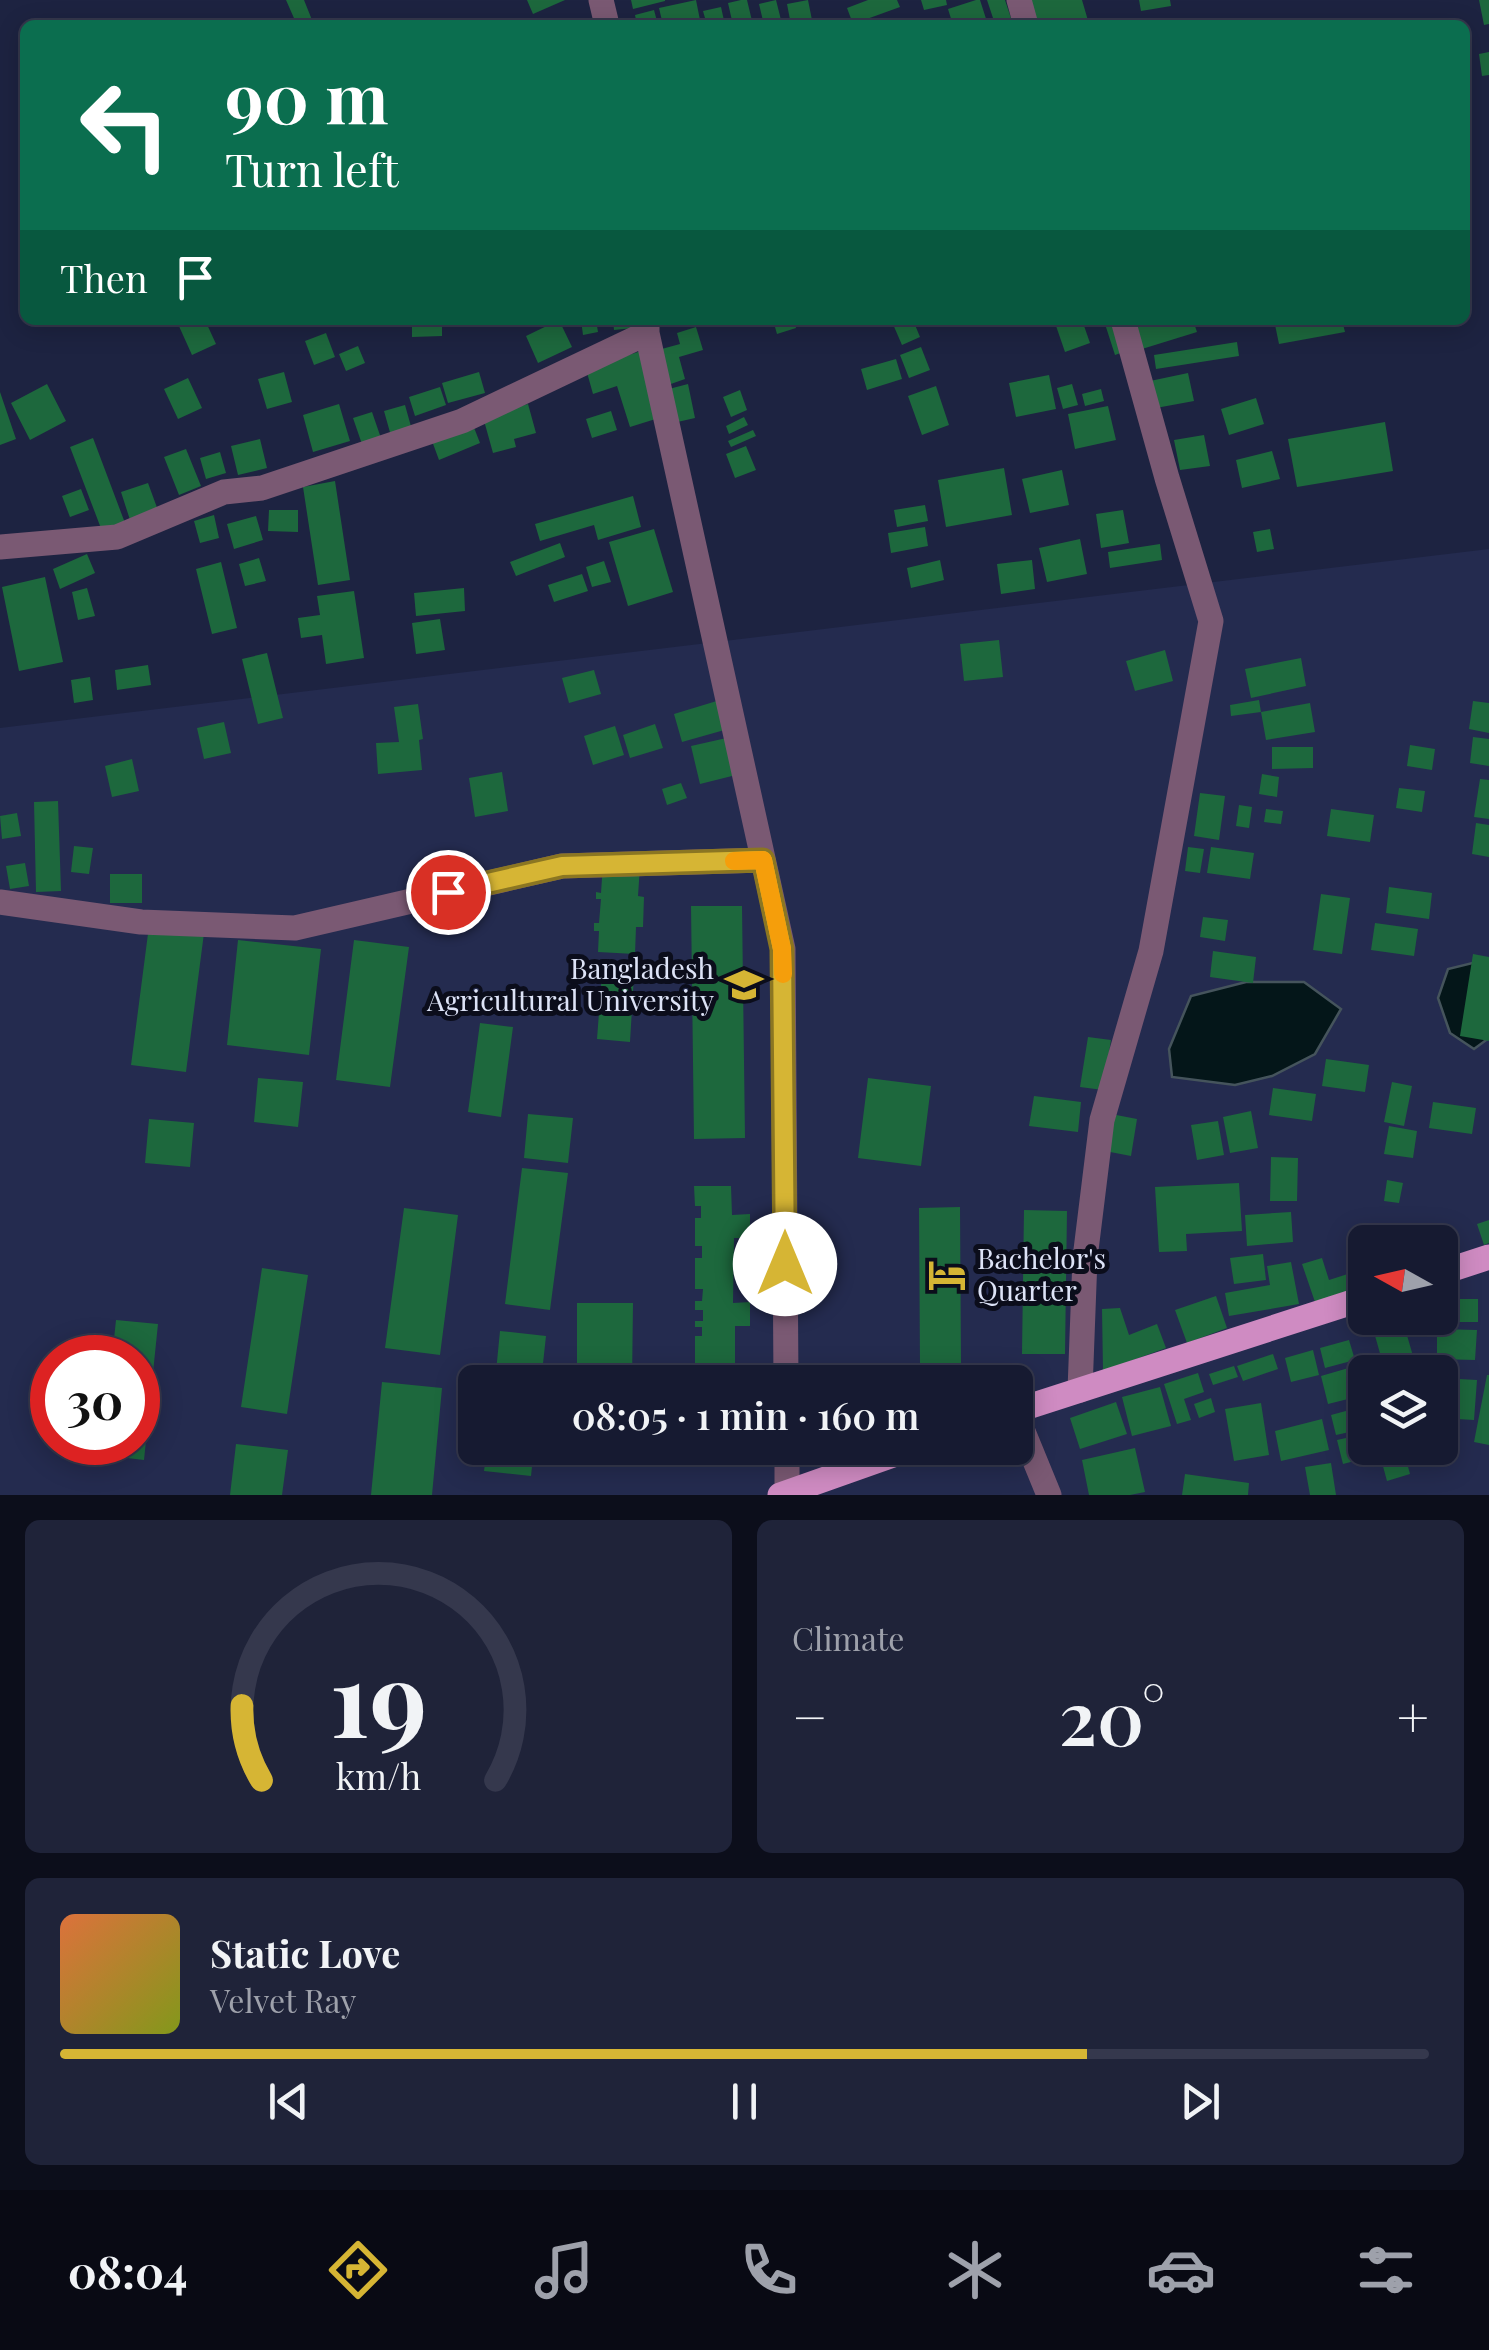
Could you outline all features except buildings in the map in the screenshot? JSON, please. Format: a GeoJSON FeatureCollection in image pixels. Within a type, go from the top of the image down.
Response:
{"type":"FeatureCollection","features":[{"type":"Feature","properties":{"kind":"main road"},"geometry":{"type":"LineString","coordinates":[[1458,1267],[1489,1258]]}},
{"type":"Feature","properties":{"kind":"main road"},"geometry":{"type":"LineString","coordinates":[[1033,1406],[1348,1303]]}},
{"type":"Feature","properties":{"kind":"main road"},"geometry":{"type":"LineString","coordinates":[[784,1494],[866,1465]]}},
{"type":"Feature","properties":{"kind":"street"},"geometry":{"type":"LineString","coordinates":[[1080,1390],[1085,1258],[1102,1120],[1151,951],[1211,621],[1124,325]]}},
{"type":"Feature","properties":{"kind":"street"},"geometry":{"type":"LineString","coordinates":[[0,547],[117,538],[224,492],[262,488],[462,421],[647,326],[782,949],[786,1365]]}},
{"type":"Feature","properties":{"kind":"street"},"geometry":{"type":"LineString","coordinates":[[0,902],[141,922],[296,928],[562,866],[763,860]]}},
{"type":"Feature","properties":{"kind":"street"},"geometry":{"type":"LineString","coordinates":[[1033,1456],[1049,1495]]}},
{"type":"Feature","properties":{"kind":"street"},"geometry":{"type":"LineString","coordinates":[[784,1494],[785,1465]]}},
{"type":"Feature","properties":{"kind":"shaded area","name":"Bangladesh Agricultural University"},"geometry":{"type":"Polygon","coordinates":[[[1489,549],[1489,1495],[0,1495],[0,728],[1489,549]]]}},
{"type":"Feature","properties":{"kind":"shaded area"},"geometry":{"type":"Polygon","coordinates":[[[1489,959],[1489,1038],[1474,1049],[1450,1033],[1438,998],[1448,969],[1489,959]]]}},
{"type":"Feature","properties":{"kind":"shaded area"},"geometry":{"type":"Polygon","coordinates":[[[1246,982],[1304,982],[1341,1009],[1315,1054],[1272,1076],[1235,1085],[1172,1077],[1169,1049],[1191,996],[1246,982]]]}},
{"type":"Feature","properties":{"kind":"slow traffic"},"geometry":{"type":"LineString","coordinates":[[734,861],[763,860],[782,949],[783,974]]}},
{"type":"Feature","properties":{"kind":"place","name":"Bangladesh Agricultural University"},"geometry":{"type":"Point","coordinates":[744,985]}},
{"type":"Feature","properties":{"kind":"place","name":"Bachelor's Quarter"},"geometry":{"type":"Point","coordinates":[947,1275]}},
{"type":"Feature","properties":{"kind":"route"},"geometry":{"type":"LineString","coordinates":[[448,892],[562,866],[763,860],[782,949],[785,1264]]}}]}
